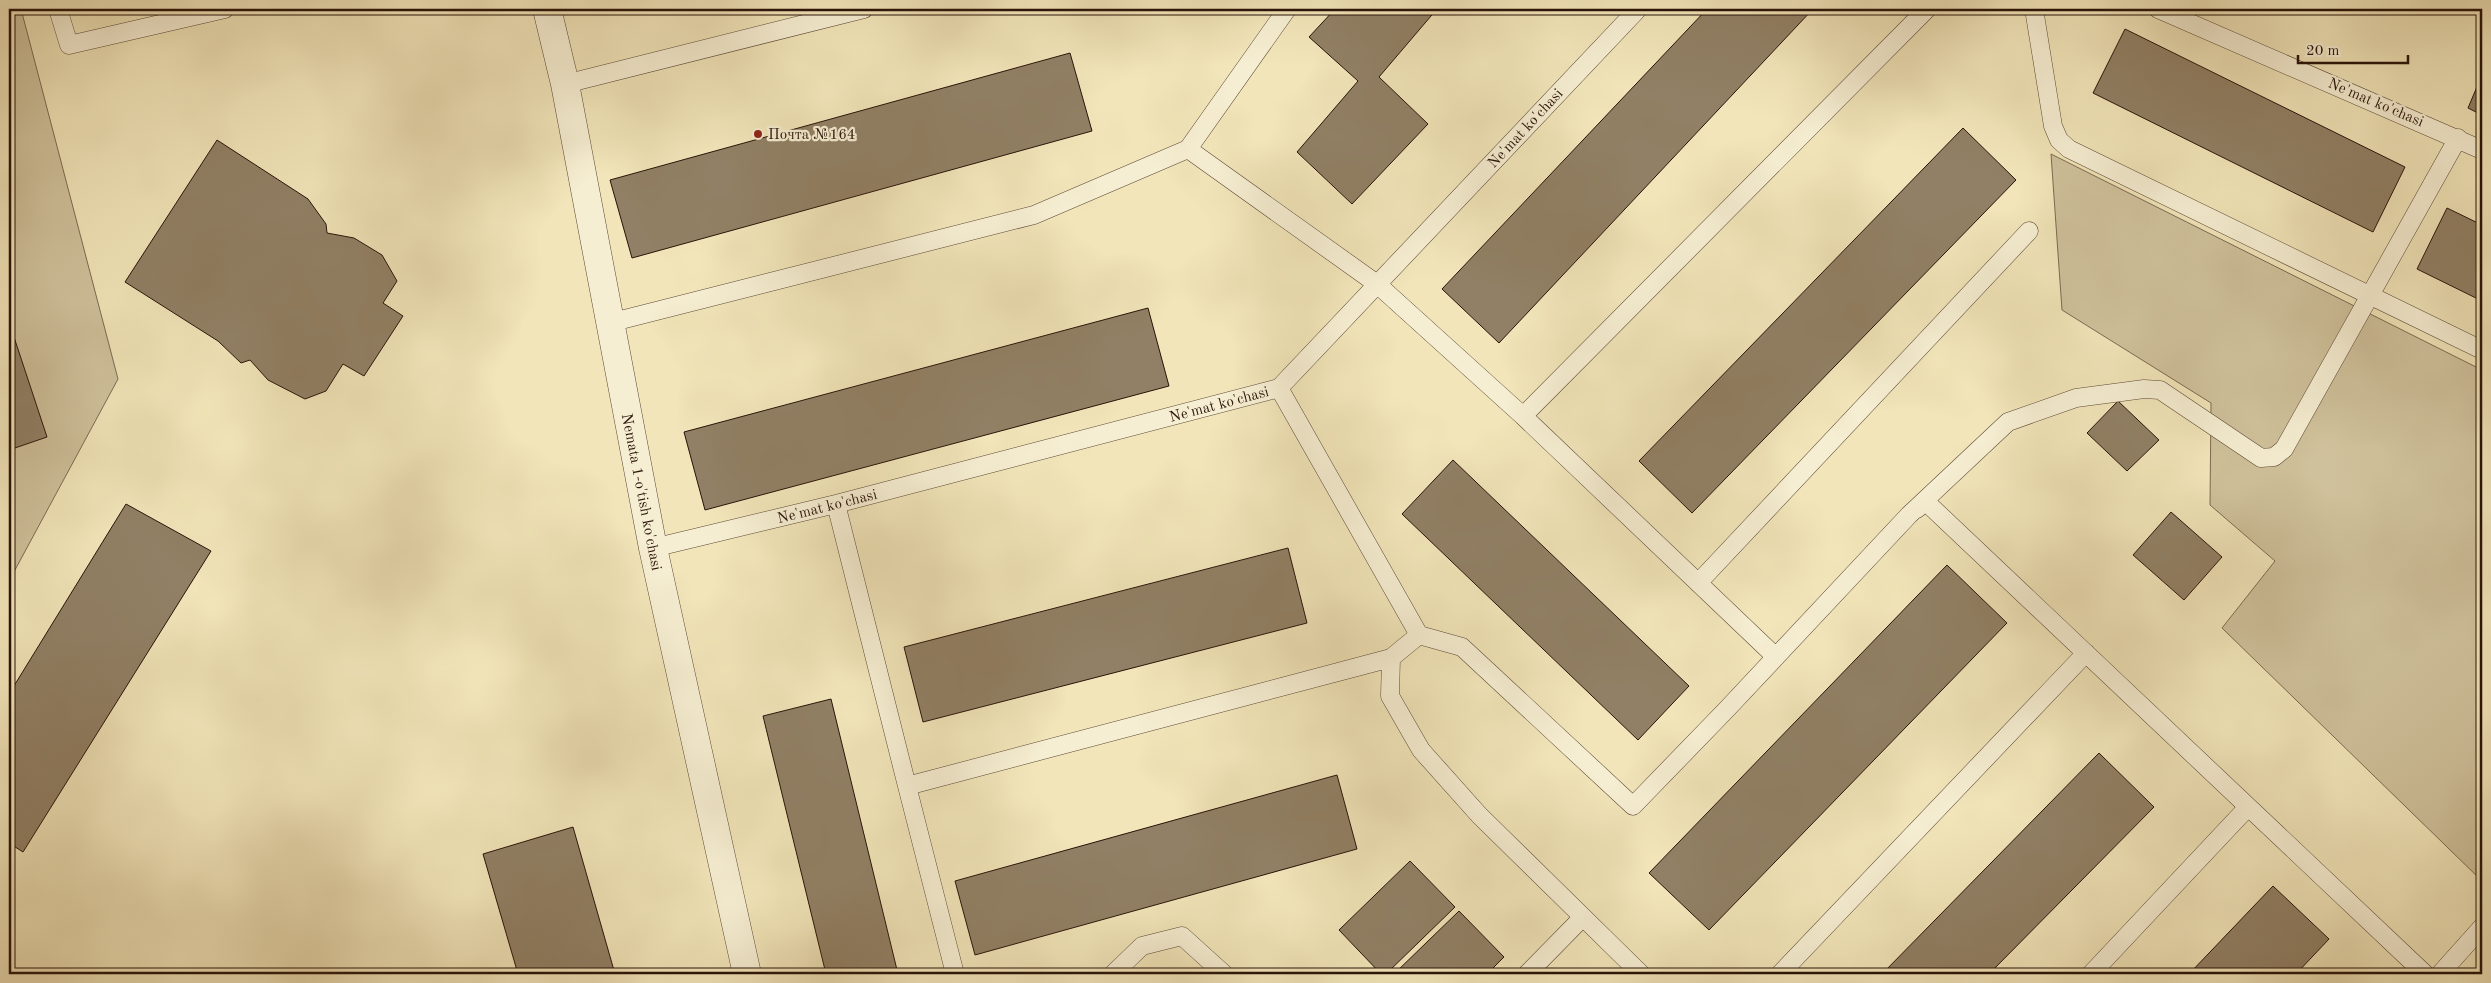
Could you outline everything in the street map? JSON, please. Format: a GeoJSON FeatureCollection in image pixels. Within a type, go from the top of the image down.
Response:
{"type":"FeatureCollection","features":[{"type":"Feature","properties":{"kind":"street","name":"Nemata 1-o'tish ko'chasi"},"geometry":{"type":"LineString","coordinates":[[547,9],[565,84],[653,548],[747,974]]}},
{"type":"Feature","properties":{"kind":"lane"},"geometry":{"type":"LineString","coordinates":[[58,9],[70,45],[225,9]]}},
{"type":"Feature","properties":{"kind":"lane"},"geometry":{"type":"LineString","coordinates":[[565,84],[864,9]]}},
{"type":"Feature","properties":{"kind":"lane"},"geometry":{"type":"LineString","coordinates":[[609,323],[1034,215],[1188,149],[1287,9]]}},
{"type":"Feature","properties":{"kind":"lane","name":"Ne'mat ko'chasi"},"geometry":{"type":"LineString","coordinates":[[653,548],[836,504],[1279,388],[1638,9]]}},
{"type":"Feature","properties":{"kind":"lane"},"geometry":{"type":"LineString","coordinates":[[1523,416],[1927,9]]}},
{"type":"Feature","properties":{"kind":"lane"},"geometry":{"type":"LineString","coordinates":[[2034,9],[2053,126],[2059,140],[2069,149],[2482,350]]}},
{"type":"Feature","properties":{"kind":"lane","name":"Ne'mat ko'chasi"},"geometry":{"type":"LineString","coordinates":[[2158,9],[2482,150]]}},
{"type":"Feature","properties":{"kind":"lane"},"geometry":{"type":"LineString","coordinates":[[1279,388],[1419,635],[1462,647],[1632,806],[1776,657],[1908,515],[2008,422],[2076,398],[2144,389],[2160,390],[2261,458],[2274,457],[2284,449],[2371,297],[2458,138]]}},
{"type":"Feature","properties":{"kind":"lane"},"geometry":{"type":"LineString","coordinates":[[1188,149],[1377,284],[1523,416],[1776,657]]}},
{"type":"Feature","properties":{"kind":"lane"},"geometry":{"type":"LineString","coordinates":[[1698,583],[2028,231]]}},
{"type":"Feature","properties":{"kind":"lane"},"geometry":{"type":"LineString","coordinates":[[1908,515],[1925,501],[2425,974]]}},
{"type":"Feature","properties":{"kind":"lane"},"geometry":{"type":"LineString","coordinates":[[836,504],[955,974]]}},
{"type":"Feature","properties":{"kind":"lane"},"geometry":{"type":"LineString","coordinates":[[908,786],[1392,658],[1419,635]]}},
{"type":"Feature","properties":{"kind":"lane"},"geometry":{"type":"LineString","coordinates":[[1780,974],[2086,653]]}},
{"type":"Feature","properties":{"kind":"lane"},"geometry":{"type":"LineString","coordinates":[[1392,658],[1390,696],[1421,750],[1479,815],[1640,974]]}},
{"type":"Feature","properties":{"kind":"lane"},"geometry":{"type":"LineString","coordinates":[[2091,974],[2248,807]]}},
{"type":"Feature","properties":{"kind":"lane"},"geometry":{"type":"LineString","coordinates":[[1527,974],[1583,917]]}},
{"type":"Feature","properties":{"kind":"lane"},"geometry":{"type":"LineString","coordinates":[[2440,974],[2482,927]]}},
{"type":"Feature","properties":{"kind":"lane"},"geometry":{"type":"LineString","coordinates":[[1113,974],[1142,946],[1182,936],[1224,974]]}},
{"type":"Feature","properties":{"kind":"shaded area"},"geometry":{"type":"Polygon","coordinates":[[[9,9],[21,9],[118,379],[9,581],[9,9]]]}},
{"type":"Feature","properties":{"kind":"shaded area"},"geometry":{"type":"Polygon","coordinates":[[[2051,154],[2482,370],[2482,881],[2222,628],[2275,561],[2210,505],[2211,403],[2062,310],[2051,154]]]}},
{"type":"Feature","properties":{"kind":"building"},"geometry":{"type":"Polygon","coordinates":[[[1335,9],[1437,9],[1379,77],[1428,124],[1352,204],[1297,152],[1358,81],[1309,37],[1335,9]]]}},
{"type":"Feature","properties":{"kind":"building"},"geometry":{"type":"Polygon","coordinates":[[[1707,9],[1813,9],[1499,343],[1442,289],[1707,9]]]}},
{"type":"Feature","properties":{"kind":"building"},"geometry":{"type":"Polygon","coordinates":[[[2125,29],[2405,167],[2373,232],[2093,93],[2125,29]]]}},
{"type":"Feature","properties":{"kind":"building"},"geometry":{"type":"Polygon","coordinates":[[[1070,53],[1092,131],[632,258],[610,180],[1070,53]]]}},
{"type":"Feature","properties":{"kind":"building"},"geometry":{"type":"Polygon","coordinates":[[[2482,75],[2482,115],[2468,108],[2482,75]]]}},
{"type":"Feature","properties":{"kind":"building"},"geometry":{"type":"Polygon","coordinates":[[[1963,128],[2016,180],[1692,513],[1639,461],[1963,128]]]}},
{"type":"Feature","properties":{"kind":"building"},"geometry":{"type":"Polygon","coordinates":[[[217,140],[308,199],[326,224],[327,233],[354,238],[382,255],[397,281],[383,303],[403,316],[364,376],[343,364],[326,391],[305,399],[268,380],[250,360],[241,363],[218,341],[125,282],[217,140]]]}},
{"type":"Feature","properties":{"kind":"building"},"geometry":{"type":"Polygon","coordinates":[[[2447,208],[2482,225],[2482,301],[2417,269],[2447,208]]]}},
{"type":"Feature","properties":{"kind":"building"},"geometry":{"type":"Polygon","coordinates":[[[1148,308],[1169,386],[705,510],[684,432],[1148,308]]]}},
{"type":"Feature","properties":{"kind":"building"},"geometry":{"type":"Polygon","coordinates":[[[9,322],[47,437],[9,450],[9,322]]]}},
{"type":"Feature","properties":{"kind":"building"},"geometry":{"type":"Polygon","coordinates":[[[2118,401],[2159,440],[2127,471],[2087,433],[2118,401]]]}},
{"type":"Feature","properties":{"kind":"building"},"geometry":{"type":"Polygon","coordinates":[[[1453,460],[1689,686],[1638,740],[1402,514],[1453,460]]]}},
{"type":"Feature","properties":{"kind":"building"},"geometry":{"type":"Polygon","coordinates":[[[126,504],[211,551],[23,852],[9,843],[9,694],[126,504]]]}},
{"type":"Feature","properties":{"kind":"building"},"geometry":{"type":"Polygon","coordinates":[[[2171,512],[2222,557],[2184,600],[2133,555],[2171,512]]]}},
{"type":"Feature","properties":{"kind":"building"},"geometry":{"type":"Polygon","coordinates":[[[1288,548],[1307,623],[923,722],[904,647],[1288,548]]]}},
{"type":"Feature","properties":{"kind":"building"},"geometry":{"type":"Polygon","coordinates":[[[1947,565],[2007,623],[1709,930],[1649,873],[1947,565]]]}},
{"type":"Feature","properties":{"kind":"building"},"geometry":{"type":"Polygon","coordinates":[[[831,699],[898,974],[826,974],[763,716],[831,699]]]}},
{"type":"Feature","properties":{"kind":"building"},"geometry":{"type":"Polygon","coordinates":[[[2099,753],[2154,807],[1989,974],[1882,974],[2099,753]]]}},
{"type":"Feature","properties":{"kind":"building"},"geometry":{"type":"Polygon","coordinates":[[[1337,775],[1357,849],[975,955],[955,881],[1337,775]]]}},
{"type":"Feature","properties":{"kind":"building"},"geometry":{"type":"Polygon","coordinates":[[[573,827],[615,974],[518,974],[483,854],[573,827]]]}},
{"type":"Feature","properties":{"kind":"building"},"geometry":{"type":"Polygon","coordinates":[[[1410,861],[1455,907],[1386,974],[1381,974],[1339,930],[1410,861]]]}},
{"type":"Feature","properties":{"kind":"building"},"geometry":{"type":"Polygon","coordinates":[[[2273,886],[2329,939],[2296,974],[2189,974],[2273,886]]]}},
{"type":"Feature","properties":{"kind":"building"},"geometry":{"type":"Polygon","coordinates":[[[1459,911],[1504,957],[1487,974],[1394,974],[1459,911]]]}},
{"type":"Feature","properties":{"kind":"place","name":"Почта №164"},"geometry":{"type":"Point","coordinates":[758,134]}}]}
